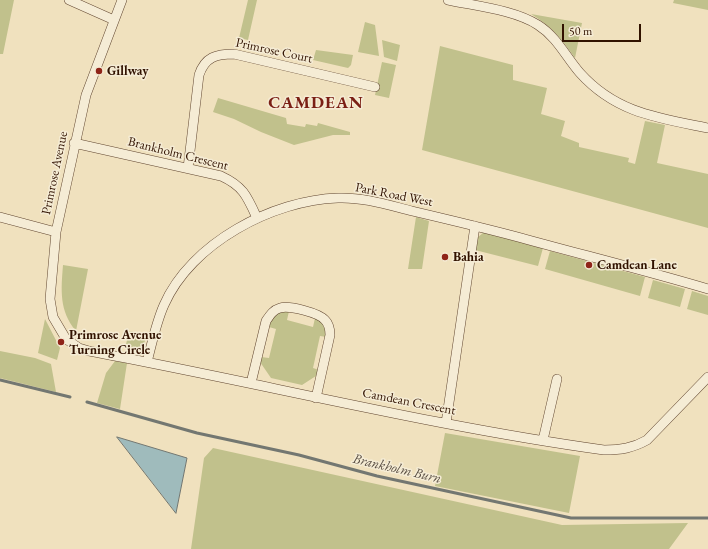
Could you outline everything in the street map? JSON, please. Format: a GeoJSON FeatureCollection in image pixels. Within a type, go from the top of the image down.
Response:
{"type":"FeatureCollection","features":[{"type":"Feature","properties":{"kind":"street"},"geometry":{"type":"LineString","coordinates":[[69,0],[114,20]]}},
{"type":"Feature","properties":{"kind":"street","name":"Primrose Avenue"},"geometry":{"type":"LineString","coordinates":[[79,348],[66,340],[53,317],[50,299],[56,232],[74,143],[86,95],[122,0]]}},
{"type":"Feature","properties":{"kind":"street"},"geometry":{"type":"LineString","coordinates":[[448,0],[521,16],[538,25],[552,36],[575,68],[592,86],[607,98],[622,106],[640,113],[708,128]]}},
{"type":"Feature","properties":{"kind":"street","name":"Primrose Court"},"geometry":{"type":"LineString","coordinates":[[188,168],[199,75],[202,66],[209,59],[219,54],[234,54],[375,87]]}},
{"type":"Feature","properties":{"kind":"street","name":"Brankholm Crescent"},"geometry":{"type":"LineString","coordinates":[[74,143],[221,176],[242,189],[248,197],[257,218]]}},
{"type":"Feature","properties":{"kind":"street","name":"Park Road West"},"geometry":{"type":"LineString","coordinates":[[147,362],[154,333],[164,304],[176,284],[211,245],[257,218],[285,207],[311,201],[338,198],[368,200],[475,226],[708,289]]}},
{"type":"Feature","properties":{"kind":"street"},"geometry":{"type":"LineString","coordinates":[[0,217],[56,232]]}},
{"type":"Feature","properties":{"kind":"street"},"geometry":{"type":"LineString","coordinates":[[446,423],[475,226]]}},
{"type":"Feature","properties":{"kind":"street"},"geometry":{"type":"LineString","coordinates":[[251,383],[266,321],[272,313],[280,308],[288,307],[318,315],[325,320],[330,327],[330,335],[316,398]]}},
{"type":"Feature","properties":{"kind":"street","name":"Camdean Crescent"},"geometry":{"type":"LineString","coordinates":[[79,348],[251,383],[316,398],[446,423],[604,450],[620,450],[635,447],[657,431],[708,376]]}},
{"type":"Feature","properties":{"kind":"street"},"geometry":{"type":"LineString","coordinates":[[543,440],[557,379]]}},
{"type":"Feature","properties":{"kind":"green space"},"geometry":{"type":"Polygon","coordinates":[[[0,0],[14,0],[3,54],[0,54],[0,0]]]}},
{"type":"Feature","properties":{"kind":"green space"},"geometry":{"type":"Polygon","coordinates":[[[248,0],[257,0],[248,40],[239,38],[248,0]]]}},
{"type":"Feature","properties":{"kind":"green space"},"geometry":{"type":"Polygon","coordinates":[[[674,0],[708,0],[708,10],[673,3],[674,0]]]}},
{"type":"Feature","properties":{"kind":"green space"},"geometry":{"type":"Polygon","coordinates":[[[531,14],[582,23],[575,58],[556,33],[531,14]]]}},
{"type":"Feature","properties":{"kind":"green space"},"geometry":{"type":"Polygon","coordinates":[[[365,22],[375,25],[379,56],[358,52],[365,22]]]}},
{"type":"Feature","properties":{"kind":"green space"},"geometry":{"type":"Polygon","coordinates":[[[382,40],[400,45],[397,61],[384,57],[382,40]]]}},
{"type":"Feature","properties":{"kind":"green space"},"geometry":{"type":"Polygon","coordinates":[[[440,46],[513,65],[513,80],[547,88],[541,114],[565,121],[561,136],[579,143],[579,147],[629,158],[628,162],[635,164],[645,121],[665,125],[657,163],[708,174],[708,228],[422,150],[440,46]]]}},
{"type":"Feature","properties":{"kind":"green space"},"geometry":{"type":"Polygon","coordinates":[[[316,50],[353,55],[351,65],[348,68],[313,60],[316,50]]]}},
{"type":"Feature","properties":{"kind":"green space"},"geometry":{"type":"Polygon","coordinates":[[[382,62],[396,65],[389,98],[375,95],[382,62]]]}},
{"type":"Feature","properties":{"kind":"green space"},"geometry":{"type":"Polygon","coordinates":[[[218,98],[286,118],[287,124],[305,127],[306,124],[317,126],[318,123],[350,132],[350,135],[333,135],[294,145],[234,119],[213,112],[218,98]]]}},
{"type":"Feature","properties":{"kind":"green space"},"geometry":{"type":"Polygon","coordinates":[[[416,217],[429,221],[422,269],[408,269],[416,217]]]}},
{"type":"Feature","properties":{"kind":"green space"},"geometry":{"type":"Polygon","coordinates":[[[484,232],[543,248],[538,266],[475,250],[477,238],[484,232]]]}},
{"type":"Feature","properties":{"kind":"green space"},"geometry":{"type":"Polygon","coordinates":[[[550,251],[645,277],[640,296],[545,269],[550,251]]]}},
{"type":"Feature","properties":{"kind":"green space"},"geometry":{"type":"Polygon","coordinates":[[[63,265],[88,269],[76,331],[70,323],[62,300],[63,265]]]}},
{"type":"Feature","properties":{"kind":"green space"},"geometry":{"type":"Polygon","coordinates":[[[653,280],[685,289],[680,307],[648,298],[653,280]]]}},
{"type":"Feature","properties":{"kind":"green space"},"geometry":{"type":"Polygon","coordinates":[[[692,291],[708,296],[708,315],[687,309],[692,291]]]}},
{"type":"Feature","properties":{"kind":"green space"},"geometry":{"type":"Polygon","coordinates":[[[284,311],[289,311],[287,320],[313,327],[315,318],[324,325],[326,330],[327,337],[320,336],[313,368],[319,370],[319,374],[302,385],[271,378],[260,362],[261,357],[269,358],[276,329],[269,327],[271,321],[276,315],[284,311]]]}},
{"type":"Feature","properties":{"kind":"green space"},"geometry":{"type":"Polygon","coordinates":[[[45,319],[60,348],[57,360],[38,353],[45,319]]]}},
{"type":"Feature","properties":{"kind":"green space"},"geometry":{"type":"Polygon","coordinates":[[[129,331],[147,334],[144,344],[134,351],[125,349],[129,331]]]}},
{"type":"Feature","properties":{"kind":"green space"},"geometry":{"type":"Polygon","coordinates":[[[0,351],[35,358],[51,364],[56,392],[0,378],[0,351]]]}},
{"type":"Feature","properties":{"kind":"green space"},"geometry":{"type":"Polygon","coordinates":[[[115,361],[127,363],[120,409],[97,403],[106,373],[115,361]]]}},
{"type":"Feature","properties":{"kind":"green space"},"geometry":{"type":"Polygon","coordinates":[[[445,433],[580,456],[569,513],[435,486],[445,433]]]}},
{"type":"Feature","properties":{"kind":"green space"},"geometry":{"type":"Polygon","coordinates":[[[213,448],[562,525],[688,523],[669,549],[191,549],[204,458],[213,448]]]}},
{"type":"Feature","properties":{"kind":"water"},"geometry":{"type":"Polygon","coordinates":[[[117,437],[187,458],[176,513],[117,437]]]}},
{"type":"Feature","properties":{"kind":"waterway","name":"Brankholm Burn"},"geometry":{"type":"LineString","coordinates":[[0,380],[70,397]]}},
{"type":"Feature","properties":{"kind":"waterway","name":"Brankholm Burn"},"geometry":{"type":"LineString","coordinates":[[87,402],[197,433],[299,455],[377,476],[571,518],[708,518]]}},
{"type":"Feature","properties":{"kind":"place","name":"Gillway"},"geometry":{"type":"Point","coordinates":[99,71]}},
{"type":"Feature","properties":{"kind":"place","name":"Bahia"},"geometry":{"type":"Point","coordinates":[445,257]}},
{"type":"Feature","properties":{"kind":"place","name":"Camdean Lane"},"geometry":{"type":"Point","coordinates":[589,265]}},
{"type":"Feature","properties":{"kind":"place","name":"Primrose Avenue Turning Circle"},"geometry":{"type":"Point","coordinates":[61,342]}},
{"type":"Feature","properties":{"kind":"district","name":"CAMDEAN"},"geometry":{"type":"Point","coordinates":[316,103]}}]}
